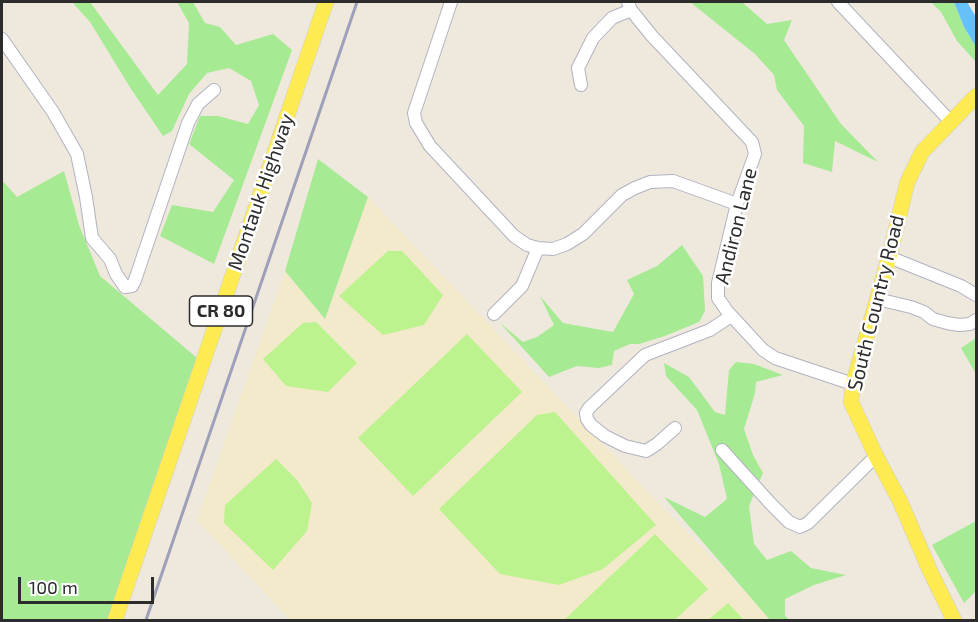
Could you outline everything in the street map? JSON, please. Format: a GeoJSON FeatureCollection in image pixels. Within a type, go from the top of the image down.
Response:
{"type":"FeatureCollection","features":[{"type":"Feature","properties":{"kind":"main road","name":"Montauk Highway"},"geometry":{"type":"LineString","coordinates":[[115,621],[326,2]]}},
{"type":"Feature","properties":{"kind":"main road","name":"South Country Road"},"geometry":{"type":"LineString","coordinates":[[954,621],[900,501],[851,402],[853,384],[889,257],[907,183],[922,152],[976,96]]}},
{"type":"Feature","properties":{"kind":"street"},"geometry":{"type":"LineString","coordinates":[[451,2],[414,113],[416,123],[430,146],[514,236],[527,245],[538,248],[553,249],[567,244],[583,234],[622,195],[650,182],[673,181],[737,204]]}},
{"type":"Feature","properties":{"kind":"street"},"geometry":{"type":"LineString","coordinates":[[838,2],[951,122]]}},
{"type":"Feature","properties":{"kind":"street"},"geometry":{"type":"LineString","coordinates":[[581,85],[578,68],[593,39],[612,18],[630,6]]}},
{"type":"Feature","properties":{"kind":"street","name":"Andiron Lane"},"geometry":{"type":"LineString","coordinates":[[630,6],[652,36],[752,142],[755,154],[737,204],[718,283],[718,298],[731,316],[763,350],[775,358],[853,384]]}},
{"type":"Feature","properties":{"kind":"street"},"geometry":{"type":"LineString","coordinates":[[2,39],[53,111],[77,154],[92,238],[110,260],[122,284],[128,287],[132,286],[188,123],[198,104],[214,90]]}},
{"type":"Feature","properties":{"kind":"street"},"geometry":{"type":"LineString","coordinates":[[494,314],[522,286],[538,248]]}},
{"type":"Feature","properties":{"kind":"street"},"geometry":{"type":"LineString","coordinates":[[889,257],[961,286],[976,295]]}},
{"type":"Feature","properties":{"kind":"street"},"geometry":{"type":"LineString","coordinates":[[877,299],[911,307],[924,312],[933,319],[959,326],[976,320]]}},
{"type":"Feature","properties":{"kind":"street"},"geometry":{"type":"LineString","coordinates":[[675,428],[646,451],[625,446],[605,436],[591,425],[586,413],[632,365],[645,355],[710,330],[731,316]]}},
{"type":"Feature","properties":{"kind":"street"},"geometry":{"type":"LineString","coordinates":[[722,450],[771,504],[794,526],[800,527],[808,523],[876,456]]}},
{"type":"Feature","properties":{"kind":"shaded area"},"geometry":{"type":"Polygon","coordinates":[[[368,197],[666,511],[773,620],[290,620],[197,520],[285,271],[325,319],[368,197]]]}},
{"type":"Feature","properties":{"kind":"green space"},"geometry":{"type":"Polygon","coordinates":[[[72,2],[90,2],[158,95],[187,64],[189,23],[177,2],[193,2],[205,23],[220,27],[236,45],[273,34],[292,50],[214,264],[160,236],[172,205],[213,212],[234,180],[189,144],[200,116],[218,116],[248,124],[259,105],[251,81],[229,68],[207,73],[189,94],[172,131],[163,136],[90,22],[72,2]]]}},
{"type":"Feature","properties":{"kind":"green space"},"geometry":{"type":"Polygon","coordinates":[[[690,2],[742,2],[767,24],[792,20],[784,40],[841,124],[878,162],[835,141],[832,172],[803,163],[804,126],[777,90],[774,75],[755,54],[690,2]]]}},
{"type":"Feature","properties":{"kind":"green space"},"geometry":{"type":"Polygon","coordinates":[[[931,2],[954,2],[964,27],[976,47],[976,62],[957,41],[941,12],[931,2]]]}},
{"type":"Feature","properties":{"kind":"green space"},"geometry":{"type":"Polygon","coordinates":[[[318,159],[368,197],[325,319],[285,271],[318,159]]]}},
{"type":"Feature","properties":{"kind":"green space"},"geometry":{"type":"Polygon","coordinates":[[[64,171],[79,225],[100,276],[203,363],[115,620],[2,620],[2,180],[17,197],[64,171]]]}},
{"type":"Feature","properties":{"kind":"green space"},"geometry":{"type":"Polygon","coordinates":[[[682,245],[703,276],[705,311],[699,322],[665,336],[639,344],[630,344],[614,351],[612,365],[599,368],[577,366],[549,377],[500,323],[523,342],[537,337],[554,325],[540,296],[563,323],[613,332],[634,294],[627,280],[657,266],[682,245]]]}},
{"type":"Feature","properties":{"kind":"green space"},"geometry":{"type":"Polygon","coordinates":[[[388,251],[402,251],[443,295],[424,325],[383,335],[339,296],[388,251]]]}},
{"type":"Feature","properties":{"kind":"green space"},"geometry":{"type":"Polygon","coordinates":[[[316,322],[357,363],[328,392],[286,386],[263,359],[303,323],[316,322]]]}},
{"type":"Feature","properties":{"kind":"green space"},"geometry":{"type":"Polygon","coordinates":[[[467,334],[522,392],[413,496],[358,438],[467,334]]]}},
{"type":"Feature","properties":{"kind":"green space"},"geometry":{"type":"Polygon","coordinates":[[[976,338],[976,374],[961,348],[976,338]]]}},
{"type":"Feature","properties":{"kind":"green space"},"geometry":{"type":"Polygon","coordinates":[[[736,362],[754,364],[783,375],[756,382],[744,429],[753,455],[763,473],[749,506],[754,544],[767,560],[791,551],[811,568],[846,575],[814,585],[785,599],[785,616],[790,620],[770,620],[664,497],[705,517],[727,499],[719,464],[697,410],[666,376],[664,363],[689,377],[715,412],[725,415],[729,370],[736,362]]]}},
{"type":"Feature","properties":{"kind":"green space"},"geometry":{"type":"Polygon","coordinates":[[[555,412],[656,525],[603,569],[559,585],[500,574],[439,509],[537,415],[555,412]]]}},
{"type":"Feature","properties":{"kind":"green space"},"geometry":{"type":"Polygon","coordinates":[[[276,459],[297,480],[312,503],[307,531],[273,570],[224,523],[225,505],[276,459]]]}},
{"type":"Feature","properties":{"kind":"green space"},"geometry":{"type":"Polygon","coordinates":[[[976,521],[976,591],[964,603],[932,545],[976,521]]]}},
{"type":"Feature","properties":{"kind":"green space"},"geometry":{"type":"Polygon","coordinates":[[[655,534],[708,589],[675,620],[564,620],[655,534]]]}},
{"type":"Feature","properties":{"kind":"green space"},"geometry":{"type":"Polygon","coordinates":[[[728,603],[744,620],[708,620],[728,603]]]}},
{"type":"Feature","properties":{"kind":"water"},"geometry":{"type":"Polygon","coordinates":[[[954,2],[967,2],[976,17],[976,47],[964,27],[954,2]]]}},
{"type":"Feature","properties":{"kind":"railway"},"geometry":{"type":"LineString","coordinates":[[146,620],[357,2]]}}]}
